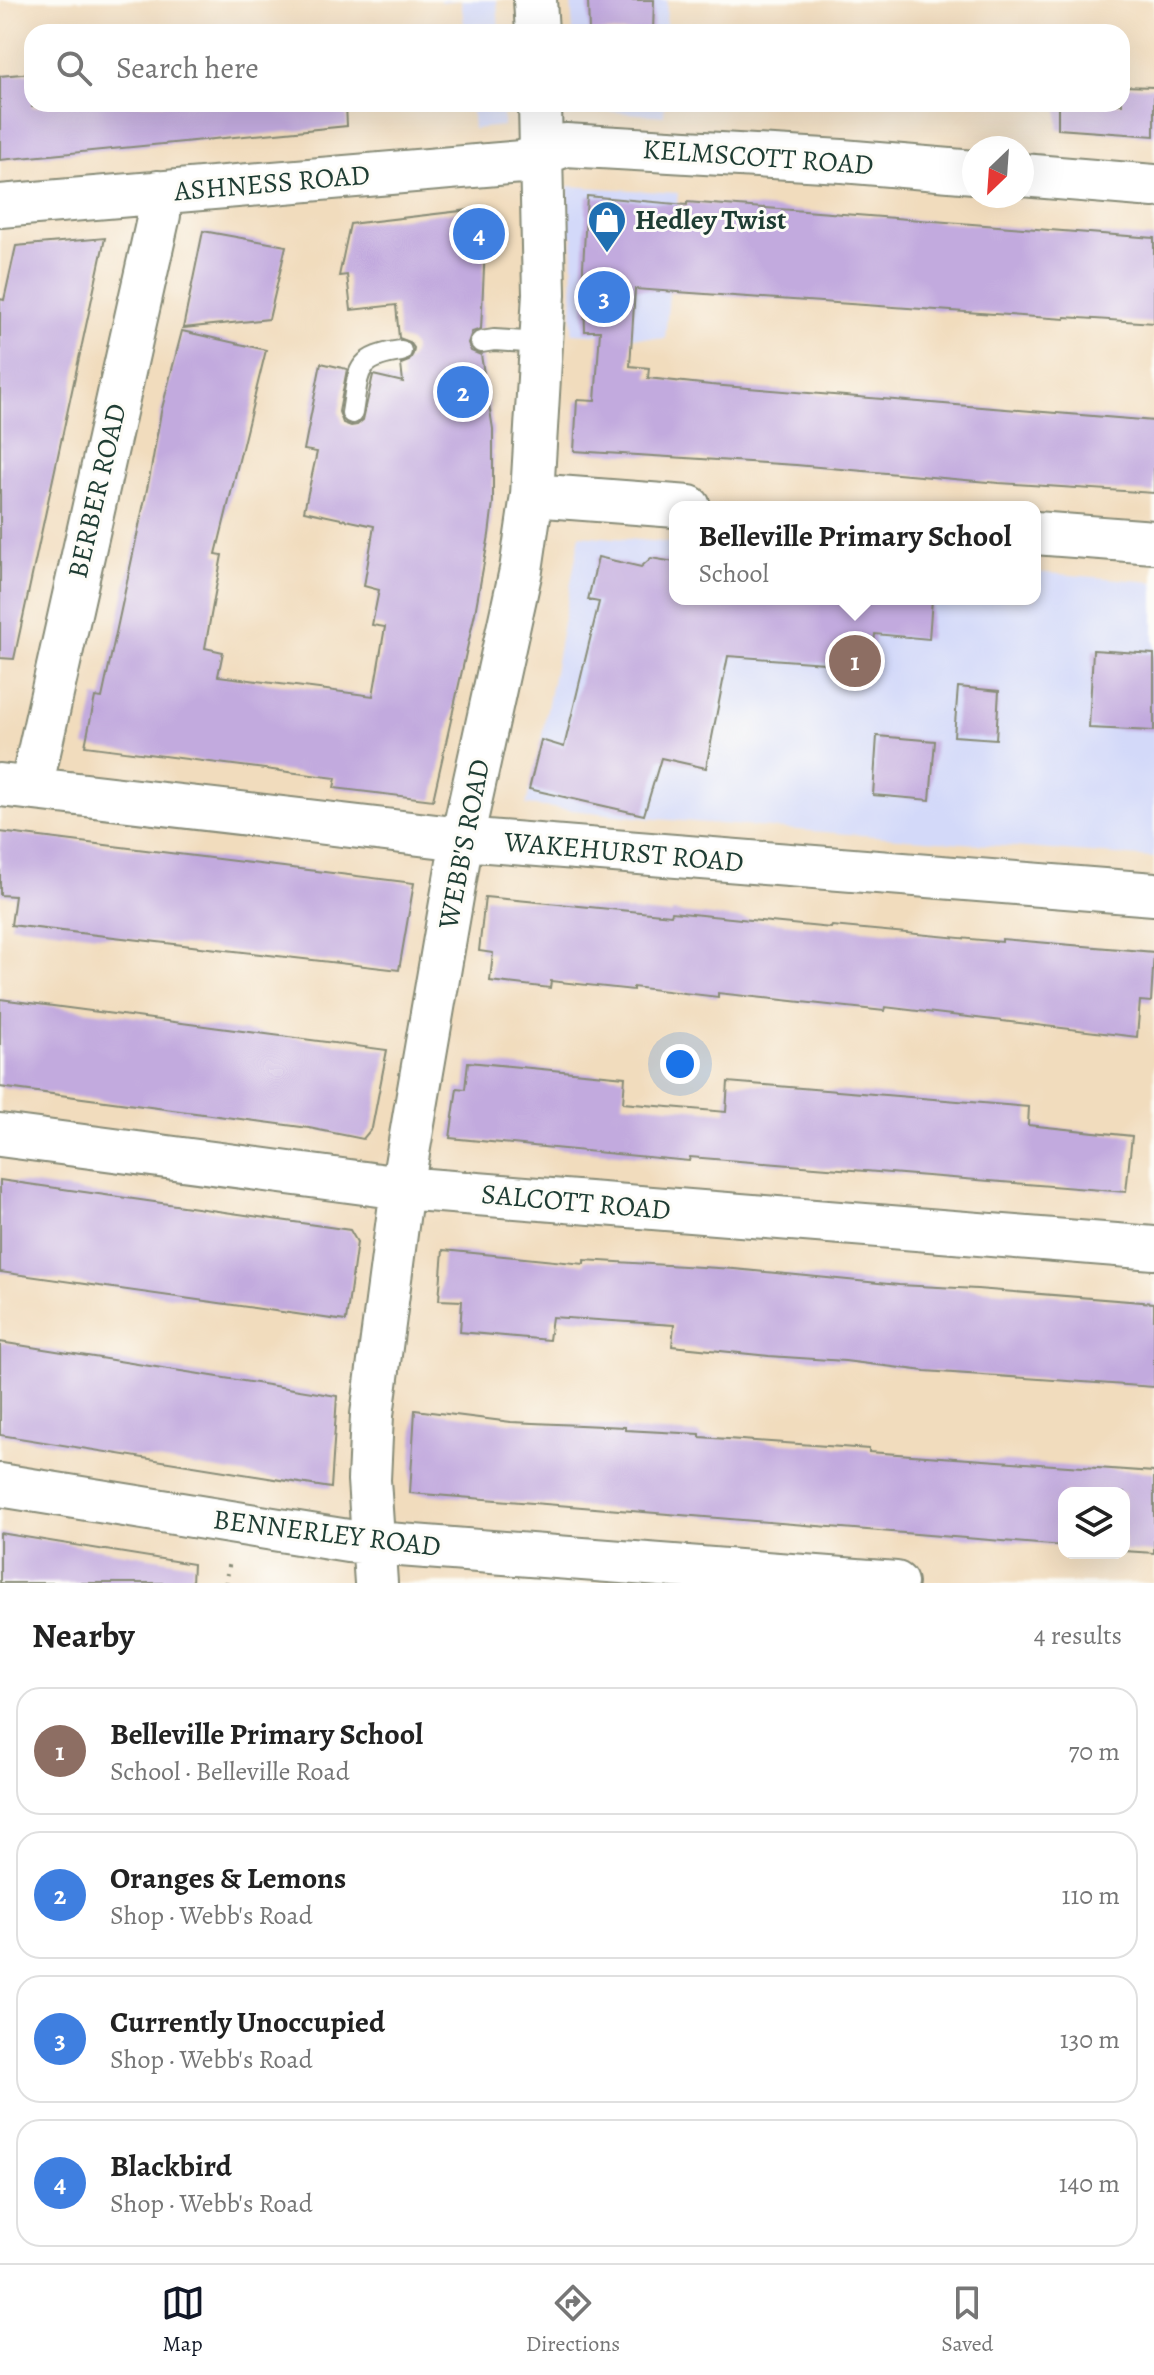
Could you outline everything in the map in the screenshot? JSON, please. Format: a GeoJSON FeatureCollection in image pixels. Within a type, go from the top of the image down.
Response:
{"type":"FeatureCollection","features":[{"type":"Feature","properties":{"kind":"street"},"geometry":{"type":"LineString","coordinates":[[535,0],[536,24]]}},
{"type":"Feature","properties":{"kind":"street","name":"WEBB'S ROAD"},"geometry":{"type":"LineString","coordinates":[[374,1563],[369,1480],[372,1415],[402,1188],[462,839],[521,570],[532,495],[544,294],[540,112]]}},
{"type":"Feature","properties":{"kind":"street","name":"KELMSCOTT ROAD"},"geometry":{"type":"LineString","coordinates":[[543,154],[566,145],[962,171]]}},
{"type":"Feature","properties":{"kind":"street","name":"ASHNESS ROAD"},"geometry":{"type":"LineString","coordinates":[[0,206],[522,162],[543,154]]}},
{"type":"Feature","properties":{"kind":"street"},"geometry":{"type":"LineString","coordinates":[[1034,176],[1154,186]]}},
{"type":"Feature","properties":{"kind":"street","name":"BERBER ROAD"},"geometry":{"type":"LineString","coordinates":[[15,787],[159,215],[158,192]]}},
{"type":"Feature","properties":{"kind":"street"},"geometry":{"type":"LineString","coordinates":[[532,495],[669,505]]}},
{"type":"Feature","properties":{"kind":"street"},"geometry":{"type":"LineString","coordinates":[[1041,533],[1154,542]]}},
{"type":"Feature","properties":{"kind":"street","name":"WAKEHURST ROAD"},"geometry":{"type":"LineString","coordinates":[[15,787],[462,839],[1154,894]]}},
{"type":"Feature","properties":{"kind":"street","name":"SALCOTT ROAD"},"geometry":{"type":"LineString","coordinates":[[0,1135],[402,1188],[1154,1248]]}},
{"type":"Feature","properties":{"kind":"street","name":"BENNERLEY ROAD"},"geometry":{"type":"LineString","coordinates":[[0,1485],[348,1541],[374,1563],[896,1583]]}},
{"type":"Feature","properties":{"kind":"lane"},"geometry":{"type":"LineString","coordinates":[[481,342],[540,343]]}},
{"type":"Feature","properties":{"kind":"lane"},"geometry":{"type":"LineString","coordinates":[[352,413],[360,370],[367,360],[401,351]]}},
{"type":"Feature","properties":{"kind":"shaded area"},"geometry":{"type":"Polygon","coordinates":[[[461,0],[497,0],[498,24],[464,24],[461,0]]]}},
{"type":"Feature","properties":{"kind":"shaded area"},"geometry":{"type":"Polygon","coordinates":[[[571,0],[667,0],[666,24],[572,24],[571,0]]]}},
{"type":"Feature","properties":{"kind":"shaded area"},"geometry":{"type":"Polygon","coordinates":[[[472,112],[503,112],[503,126],[473,129],[472,112]]]}},
{"type":"Feature","properties":{"kind":"shaded area"},"geometry":{"type":"Polygon","coordinates":[[[615,112],[664,112],[664,116],[615,112]]]}},
{"type":"Feature","properties":{"kind":"shaded area"},"geometry":{"type":"Polygon","coordinates":[[[568,186],[678,193],[665,339],[572,333],[573,236],[568,235],[568,186]]]}},
{"type":"Feature","properties":{"kind":"shaded area"},"geometry":{"type":"Polygon","coordinates":[[[580,535],[669,542],[669,605],[1041,605],[1041,573],[1154,582],[1154,858],[644,818],[526,805],[580,535]]]}},
{"type":"Feature","properties":{"kind":"building"},"geometry":{"type":"Polygon","coordinates":[[[588,0],[654,0],[653,24],[589,24],[588,0]]]}},
{"type":"Feature","properties":{"kind":"building"},"geometry":{"type":"Polygon","coordinates":[[[24,74],[24,112],[346,112],[347,126],[0,160],[0,76],[24,74]]]}},
{"type":"Feature","properties":{"kind":"building"},"geometry":{"type":"Polygon","coordinates":[[[1130,86],[1154,87],[1154,136],[1058,129],[1058,112],[1130,112],[1130,86]]]}},
{"type":"Feature","properties":{"kind":"building"},"geometry":{"type":"Polygon","coordinates":[[[587,196],[1154,238],[1154,323],[635,289],[630,366],[649,368],[648,378],[711,385],[1154,421],[1154,493],[574,451],[577,400],[595,401],[600,331],[585,331],[583,267],[587,196]]]}},
{"type":"Feature","properties":{"kind":"building"},"geometry":{"type":"Polygon","coordinates":[[[487,208],[481,329],[472,332],[468,343],[471,351],[481,355],[493,429],[493,502],[475,613],[433,800],[334,788],[336,778],[85,746],[95,697],[102,698],[161,412],[182,331],[266,350],[216,554],[222,555],[205,648],[223,652],[218,676],[373,696],[385,627],[372,625],[379,590],[364,586],[374,526],[304,511],[317,452],[304,450],[321,363],[347,369],[339,412],[343,423],[351,426],[363,420],[373,375],[403,382],[401,364],[409,361],[414,348],[410,342],[399,338],[396,305],[351,310],[347,275],[339,276],[350,224],[487,208]]]}},
{"type":"Feature","properties":{"kind":"building"},"geometry":{"type":"Polygon","coordinates":[[[203,231],[286,246],[269,319],[183,328],[203,231]]]}},
{"type":"Feature","properties":{"kind":"building"},"geometry":{"type":"Polygon","coordinates":[[[105,238],[14,659],[0,658],[0,299],[4,300],[16,246],[105,238]]]}},
{"type":"Feature","properties":{"kind":"building"},"geometry":{"type":"Polygon","coordinates":[[[598,557],[641,567],[651,558],[669,561],[669,605],[932,605],[929,639],[875,634],[871,671],[837,670],[838,664],[728,656],[706,768],[661,758],[644,815],[529,789],[541,740],[564,747],[599,602],[588,600],[598,557]]]}},
{"type":"Feature","properties":{"kind":"building"},"geometry":{"type":"Polygon","coordinates":[[[1093,650],[1154,654],[1154,731],[1089,728],[1093,650]]]}},
{"type":"Feature","properties":{"kind":"building"},"geometry":{"type":"Polygon","coordinates":[[[958,687],[999,691],[996,739],[954,736],[958,687]]]}},
{"type":"Feature","properties":{"kind":"building"},"geometry":{"type":"Polygon","coordinates":[[[877,736],[935,741],[930,800],[873,795],[877,736]]]}},
{"type":"Feature","properties":{"kind":"building"},"geometry":{"type":"Polygon","coordinates":[[[0,832],[414,883],[399,970],[11,925],[15,896],[0,895],[0,832]]]}},
{"type":"Feature","properties":{"kind":"building"},"geometry":{"type":"Polygon","coordinates":[[[485,897],[671,915],[672,912],[831,928],[1154,952],[1151,1002],[1140,1001],[1137,1037],[885,1007],[884,1011],[718,993],[718,997],[551,981],[550,988],[490,981],[493,953],[479,951],[485,897]]]}},
{"type":"Feature","properties":{"kind":"building"},"geometry":{"type":"Polygon","coordinates":[[[0,999],[387,1050],[372,1128],[363,1139],[309,1128],[0,1087],[0,999]]]}},
{"type":"Feature","properties":{"kind":"building"},"geometry":{"type":"Polygon","coordinates":[[[468,1062],[625,1077],[623,1103],[726,1112],[728,1082],[1029,1107],[1028,1125],[1132,1136],[1126,1192],[690,1157],[689,1161],[450,1138],[457,1088],[465,1089],[468,1062]]]}},
{"type":"Feature","properties":{"kind":"building"},"geometry":{"type":"Polygon","coordinates":[[[0,1180],[350,1230],[357,1242],[346,1321],[0,1272],[0,1180]]]}},
{"type":"Feature","properties":{"kind":"building"},"geometry":{"type":"Polygon","coordinates":[[[443,1250],[584,1264],[584,1260],[734,1269],[899,1285],[1154,1303],[1154,1387],[925,1371],[672,1346],[674,1325],[552,1317],[549,1340],[460,1332],[462,1301],[439,1300],[443,1250]]]}},
{"type":"Feature","properties":{"kind":"building"},"geometry":{"type":"Polygon","coordinates":[[[0,1342],[337,1396],[331,1488],[0,1435],[0,1342]]]}},
{"type":"Feature","properties":{"kind":"building"},"geometry":{"type":"Polygon","coordinates":[[[415,1410],[511,1422],[625,1427],[625,1430],[700,1434],[700,1437],[869,1449],[869,1452],[1154,1472],[1154,1553],[1130,1551],[1130,1487],[1058,1487],[1058,1546],[410,1493],[415,1410]]]}},
{"type":"Feature","properties":{"kind":"building"},"geometry":{"type":"Polygon","coordinates":[[[0,1533],[193,1564],[192,1583],[0,1583],[0,1533]]]}},
{"type":"Feature","properties":{"kind":"place","name":"Blackbird"},"geometry":{"type":"Point","coordinates":[479,234]}},
{"type":"Feature","properties":{"kind":"place","name":"Hedley Twist"},"geometry":{"type":"Point","coordinates":[607,254]}},
{"type":"Feature","properties":{"kind":"place","name":"Currently Unoccupied"},"geometry":{"type":"Point","coordinates":[604,297]}},
{"type":"Feature","properties":{"kind":"place","name":"Oranges & Lemons"},"geometry":{"type":"Point","coordinates":[463,392]}},
{"type":"Feature","properties":{"kind":"place","name":"Belleville Primary School"},"geometry":{"type":"Point","coordinates":[855,661]}}]}
